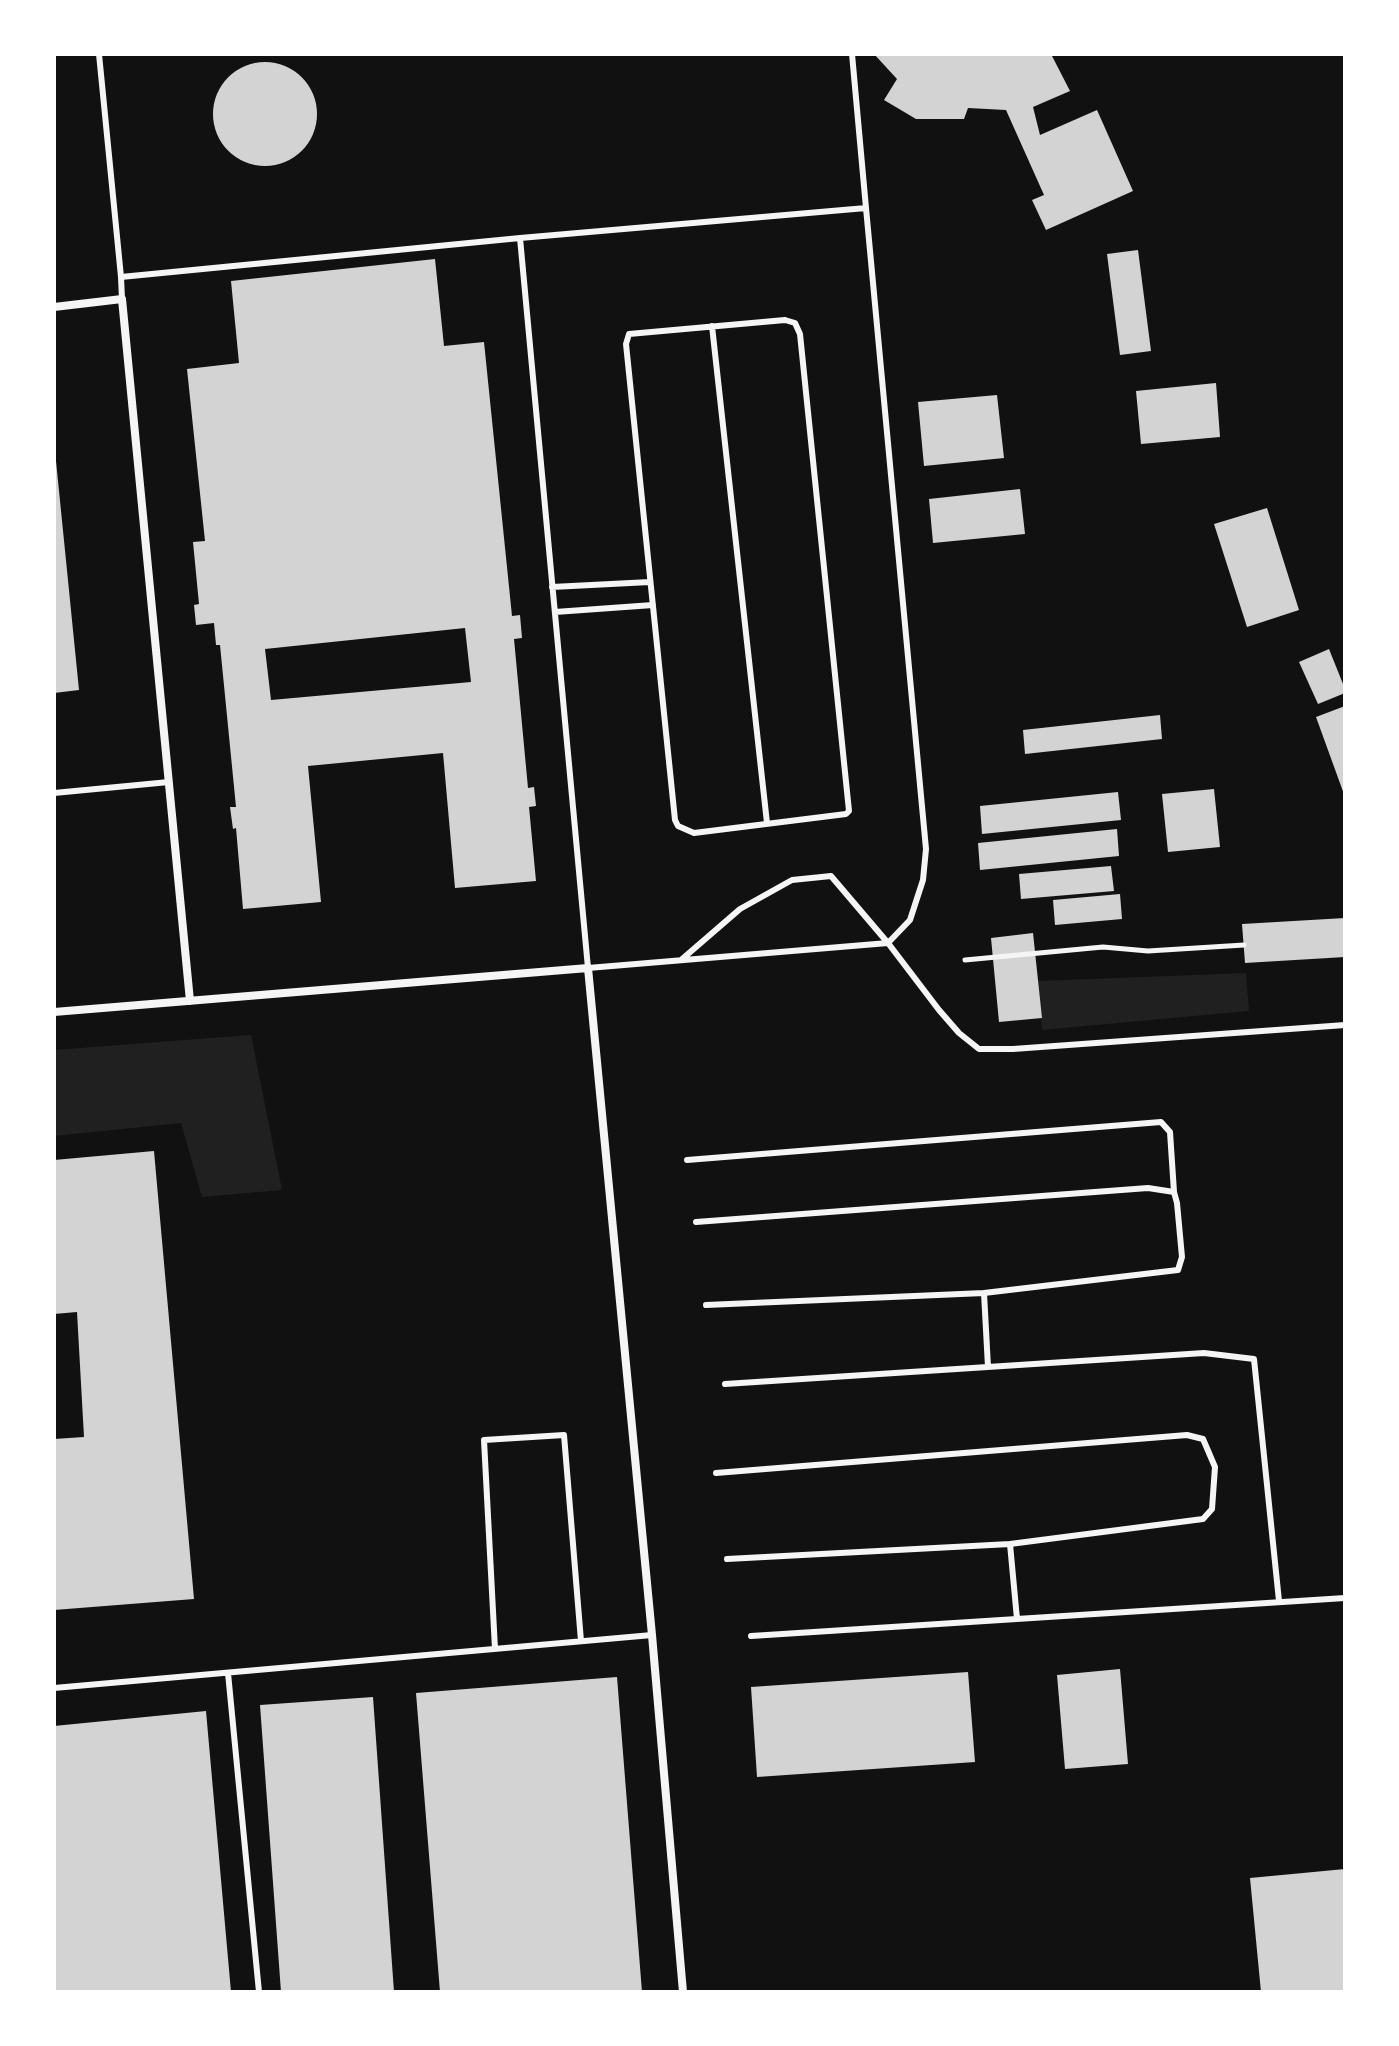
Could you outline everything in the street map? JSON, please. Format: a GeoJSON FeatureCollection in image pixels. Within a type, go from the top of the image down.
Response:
{"type":"FeatureCollection","features":[{"type":"Feature","properties":{"kind":"street"},"geometry":{"type":"LineString","coordinates":[[54,307],[122,299],[190,1001]]}},
{"type":"Feature","properties":{"kind":"street"},"geometry":{"type":"LineString","coordinates":[[54,1012],[588,968],[683,1992]]}},
{"type":"Feature","properties":{"kind":"lane"},"geometry":{"type":"LineString","coordinates":[[99,54],[122,299]]}},
{"type":"Feature","properties":{"kind":"lane"},"geometry":{"type":"LineString","coordinates":[[520,238],[588,968],[888,943],[910,920],[923,880],[926,849],[852,54]]}},
{"type":"Feature","properties":{"kind":"lane"},"geometry":{"type":"LineString","coordinates":[[121,277],[866,208]]}},
{"type":"Feature","properties":{"kind":"lane"},"geometry":{"type":"LineString","coordinates":[[785,320],[795,323],[800,334],[849,811],[846,814],[694,833],[678,826],[675,820],[626,344],[629,334],[712,326],[785,320]]}},
{"type":"Feature","properties":{"kind":"lane"},"geometry":{"type":"LineString","coordinates":[[712,326],[767,823]]}},
{"type":"Feature","properties":{"kind":"lane"},"geometry":{"type":"LineString","coordinates":[[552,587],[650,582]]}},
{"type":"Feature","properties":{"kind":"lane"},"geometry":{"type":"LineString","coordinates":[[555,612],[653,605]]}},
{"type":"Feature","properties":{"kind":"lane"},"geometry":{"type":"LineString","coordinates":[[54,793],[169,782]]}},
{"type":"Feature","properties":{"kind":"lane"},"geometry":{"type":"LineString","coordinates":[[681,960],[740,909],[792,880],[831,876],[939,1010],[959,1033],[979,1049],[1345,1025]]}},
{"type":"Feature","properties":{"kind":"lane"},"geometry":{"type":"LineString","coordinates":[[687,1160],[1161,1122],[1170,1132],[1182,1257],[1178,1270],[984,1293],[706,1305]]}},
{"type":"Feature","properties":{"kind":"lane"},"geometry":{"type":"LineString","coordinates":[[696,1222],[1148,1188],[1174,1192]]}},
{"type":"Feature","properties":{"kind":"lane"},"geometry":{"type":"LineString","coordinates":[[984,1293],[988,1367]]}},
{"type":"Feature","properties":{"kind":"lane"},"geometry":{"type":"LineString","coordinates":[[725,1384],[1204,1353],[1254,1359],[1279,1601]]}},
{"type":"Feature","properties":{"kind":"lane"},"geometry":{"type":"LineString","coordinates":[[495,1649],[484,1440],[564,1435],[581,1641]]}},
{"type":"Feature","properties":{"kind":"lane"},"geometry":{"type":"LineString","coordinates":[[716,1473],[1187,1435],[1203,1439],[1215,1467],[1212,1509],[1203,1519],[1010,1544],[727,1559]]}},
{"type":"Feature","properties":{"kind":"lane"},"geometry":{"type":"LineString","coordinates":[[1010,1544],[1017,1619]]}},
{"type":"Feature","properties":{"kind":"lane"},"geometry":{"type":"LineString","coordinates":[[751,1636],[1345,1598]]}},
{"type":"Feature","properties":{"kind":"lane"},"geometry":{"type":"LineString","coordinates":[[54,1688],[652,1635]]}},
{"type":"Feature","properties":{"kind":"lane"},"geometry":{"type":"LineString","coordinates":[[228,1673],[259,1992]]}},
{"type":"Feature","properties":{"kind":"path"},"geometry":{"type":"LineString","coordinates":[[965,960],[1103,947],[1148,951],[1244,945]]}},
{"type":"Feature","properties":{"kind":"shaded area"},"geometry":{"type":"Polygon","coordinates":[[[1246,973],[1249,1011],[1042,1030],[1038,981],[1246,973]]]}},
{"type":"Feature","properties":{"kind":"shaded area"},"geometry":{"type":"Polygon","coordinates":[[[251,1035],[282,1190],[202,1197],[181,1123],[54,1136],[54,1050],[251,1035]]]}},
{"type":"Feature","properties":{"kind":"building"},"geometry":{"type":"Polygon","coordinates":[[[874,54],[1051,54],[1070,91],[1033,107],[1040,135],[1097,110],[1133,191],[1046,230],[1032,200],[1044,195],[1006,110],[968,108],[964,119],[916,119],[884,100],[897,79],[874,54]]]}},
{"type":"Feature","properties":{"kind":"building"},"geometry":{"type":"Polygon","coordinates":[[[265,62],[285,66],[302,77],[313,94],[317,114],[313,134],[302,151],[285,162],[265,166],[245,162],[228,151],[217,134],[213,114],[217,94],[228,77],[245,66],[265,62]]]}},
{"type":"Feature","properties":{"kind":"building"},"geometry":{"type":"Polygon","coordinates":[[[1138,250],[1151,351],[1120,355],[1107,254],[1138,250]]]}},
{"type":"Feature","properties":{"kind":"building"},"geometry":{"type":"Polygon","coordinates":[[[435,259],[444,346],[484,342],[512,616],[520,615],[522,638],[514,639],[528,788],[534,787],[536,806],[529,807],[536,881],[455,888],[443,753],[308,766],[321,902],[243,909],[236,828],[233,829],[230,807],[236,807],[220,645],[216,645],[214,623],[196,625],[194,605],[199,604],[193,542],[205,541],[187,369],[239,363],[231,281],[435,259]],[[465,628],[265,649],[271,700],[471,682],[465,628]]]}},
{"type":"Feature","properties":{"kind":"building"},"geometry":{"type":"Polygon","coordinates":[[[1216,383],[1220,437],[1141,444],[1136,391],[1216,383]]]}},
{"type":"Feature","properties":{"kind":"building"},"geometry":{"type":"Polygon","coordinates":[[[997,395],[1004,458],[924,466],[918,402],[997,395]]]}},
{"type":"Feature","properties":{"kind":"building"},"geometry":{"type":"Polygon","coordinates":[[[54,461],[79,690],[54,693],[54,461]]]}},
{"type":"Feature","properties":{"kind":"building"},"geometry":{"type":"Polygon","coordinates":[[[1020,489],[1025,534],[933,543],[929,499],[1020,489]]]}},
{"type":"Feature","properties":{"kind":"building"},"geometry":{"type":"Polygon","coordinates":[[[1267,508],[1299,610],[1247,627],[1214,524],[1267,508]]]}},
{"type":"Feature","properties":{"kind":"building"},"geometry":{"type":"Polygon","coordinates":[[[1329,649],[1345,693],[1318,704],[1299,662],[1329,649]]]}},
{"type":"Feature","properties":{"kind":"building"},"geometry":{"type":"Polygon","coordinates":[[[1345,706],[1345,797],[1316,717],[1345,706]]]}},
{"type":"Feature","properties":{"kind":"building"},"geometry":{"type":"Polygon","coordinates":[[[1160,715],[1162,739],[1025,754],[1023,730],[1160,715]]]}},
{"type":"Feature","properties":{"kind":"building"},"geometry":{"type":"Polygon","coordinates":[[[1214,789],[1220,847],[1168,852],[1162,794],[1214,789]]]}},
{"type":"Feature","properties":{"kind":"building"},"geometry":{"type":"Polygon","coordinates":[[[1118,792],[1121,820],[982,834],[980,806],[1118,792]]]}},
{"type":"Feature","properties":{"kind":"building"},"geometry":{"type":"Polygon","coordinates":[[[1117,829],[1119,856],[980,870],[978,843],[1117,829]]]}},
{"type":"Feature","properties":{"kind":"building"},"geometry":{"type":"Polygon","coordinates":[[[1111,866],[1114,891],[1021,899],[1019,874],[1111,866]]]}},
{"type":"Feature","properties":{"kind":"building"},"geometry":{"type":"Polygon","coordinates":[[[1120,894],[1122,919],[1055,925],[1053,900],[1120,894]]]}},
{"type":"Feature","properties":{"kind":"building"},"geometry":{"type":"Polygon","coordinates":[[[1345,918],[1345,957],[1245,963],[1242,924],[1345,918]]]}},
{"type":"Feature","properties":{"kind":"building"},"geometry":{"type":"Polygon","coordinates":[[[1033,933],[1042,1018],[999,1022],[991,938],[1033,933]]]}},
{"type":"Feature","properties":{"kind":"building"},"geometry":{"type":"Polygon","coordinates":[[[154,1151],[194,1599],[54,1610],[54,1439],[84,1437],[77,1312],[54,1314],[54,1160],[154,1151]]]}},
{"type":"Feature","properties":{"kind":"building"},"geometry":{"type":"Polygon","coordinates":[[[1120,1669],[1128,1764],[1065,1769],[1057,1675],[1120,1669]]]}},
{"type":"Feature","properties":{"kind":"building"},"geometry":{"type":"Polygon","coordinates":[[[968,1672],[975,1762],[757,1777],[751,1687],[968,1672]]]}},
{"type":"Feature","properties":{"kind":"building"},"geometry":{"type":"Polygon","coordinates":[[[617,1677],[642,1992],[440,1992],[416,1693],[617,1677]]]}},
{"type":"Feature","properties":{"kind":"building"},"geometry":{"type":"Polygon","coordinates":[[[373,1697],[394,1992],[281,1992],[260,1705],[373,1697]]]}},
{"type":"Feature","properties":{"kind":"building"},"geometry":{"type":"Polygon","coordinates":[[[206,1711],[231,1992],[54,1992],[54,1726],[206,1711]]]}},
{"type":"Feature","properties":{"kind":"building"},"geometry":{"type":"Polygon","coordinates":[[[1345,1869],[1345,1992],[1261,1992],[1250,1878],[1345,1869]]]}}]}
